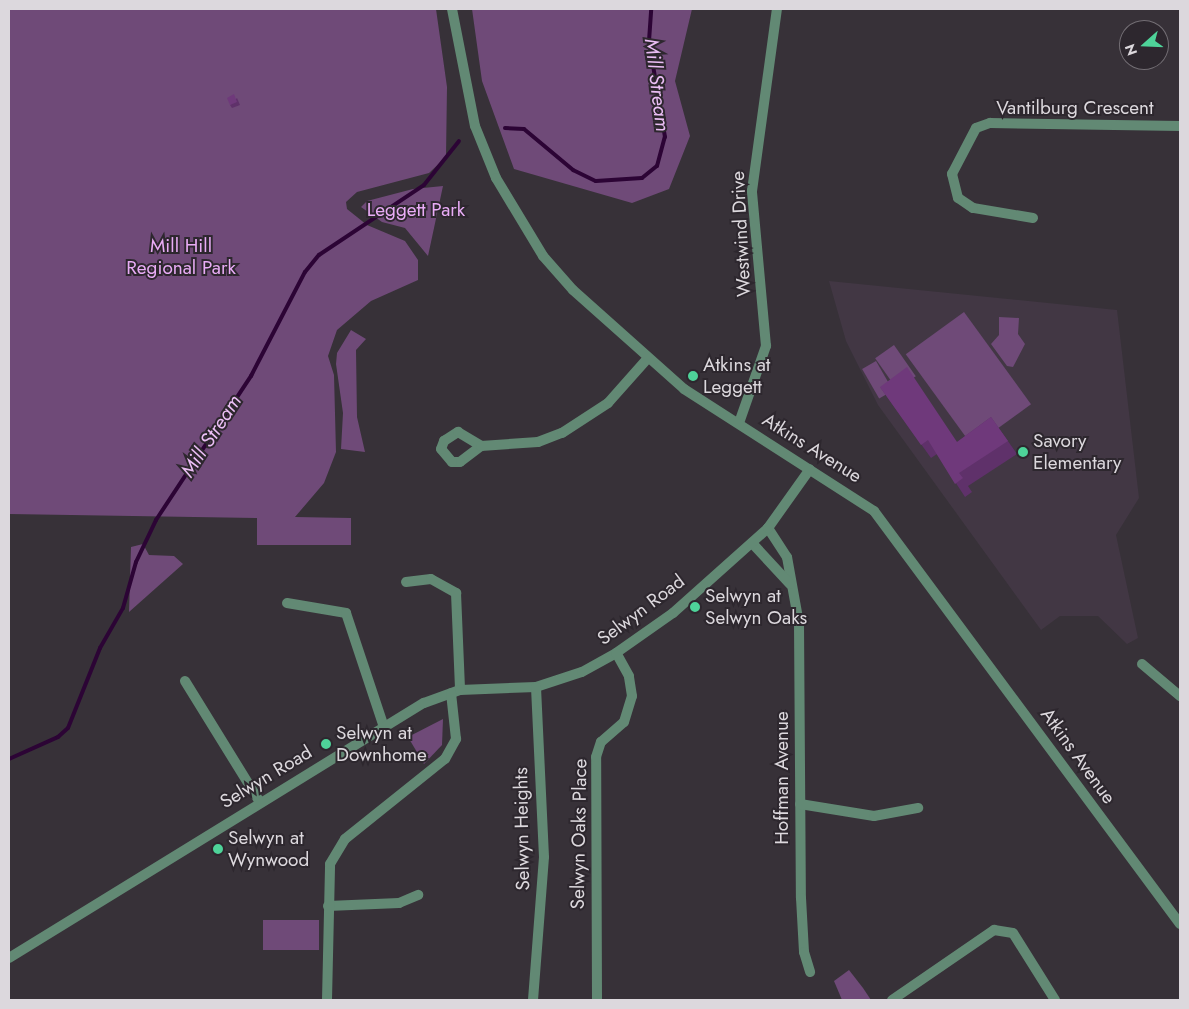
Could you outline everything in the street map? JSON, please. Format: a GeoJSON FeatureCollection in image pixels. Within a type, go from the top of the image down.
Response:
{"type":"FeatureCollection","features":[{"type":"Feature","properties":{"kind":"street","name":"Atkins Avenue"},"geometry":{"type":"LineString","coordinates":[[452,9],[465,89],[496,178],[543,256],[573,290],[684,389],[874,511],[1180,924]]}},
{"type":"Feature","properties":{"kind":"street","name":"Westwind Drive"},"geometry":{"type":"LineString","coordinates":[[739,424],[766,346],[752,191],[777,9]]}},
{"type":"Feature","properties":{"kind":"street","name":"Vantilburg Crescent"},"geometry":{"type":"LineString","coordinates":[[1033,218],[973,208],[958,198],[952,174],[976,128],[990,123],[1180,126]]}},
{"type":"Feature","properties":{"kind":"street"},"geometry":{"type":"LineString","coordinates":[[481,446],[538,442],[578,425],[608,403],[648,358]]}},
{"type":"Feature","properties":{"kind":"street","name":"Selwyn Road"},"geometry":{"type":"LineString","coordinates":[[9,958],[259,801],[424,703],[456,692],[536,687],[582,672],[616,653],[672,613],[768,528],[810,469]]}},
{"type":"Feature","properties":{"kind":"street","name":"Hoffman Avenue"},"geometry":{"type":"LineString","coordinates":[[768,528],[784,548],[799,624],[800,804],[804,952],[810,972]]}},
{"type":"Feature","properties":{"kind":"street"},"geometry":{"type":"LineString","coordinates":[[752,543],[790,584]]}},
{"type":"Feature","properties":{"kind":"street"},"geometry":{"type":"LineString","coordinates":[[327,1000],[330,864],[345,839],[445,758],[456,739],[456,593],[431,579],[406,582]]}},
{"type":"Feature","properties":{"kind":"street"},"geometry":{"type":"LineString","coordinates":[[288,603],[346,613],[384,727]]}},
{"type":"Feature","properties":{"kind":"street","name":"Selwyn Oaks Place"},"geometry":{"type":"LineString","coordinates":[[597,1000],[596,757],[601,742],[624,722],[632,696],[629,676],[616,653]]}},
{"type":"Feature","properties":{"kind":"street"},"geometry":{"type":"LineString","coordinates":[[1142,664],[1180,696]]}},
{"type":"Feature","properties":{"kind":"street"},"geometry":{"type":"LineString","coordinates":[[185,681],[259,801]]}},
{"type":"Feature","properties":{"kind":"street","name":"Selwyn Heights"},"geometry":{"type":"LineString","coordinates":[[533,1000],[544,857],[536,687]]}},
{"type":"Feature","properties":{"kind":"street"},"geometry":{"type":"LineString","coordinates":[[800,804],[874,816],[918,808]]}},
{"type":"Feature","properties":{"kind":"street"},"geometry":{"type":"LineString","coordinates":[[328,906],[399,903],[418,895]]}},
{"type":"Feature","properties":{"kind":"street"},"geometry":{"type":"LineString","coordinates":[[892,1000],[976,940],[994,930],[1013,933],[1055,1000]]}},
{"type":"Feature","properties":{"kind":"shaded area","name":"Savory Elementary"},"geometry":{"type":"Polygon","coordinates":[[[829,281],[1117,310],[1139,498],[1116,535],[1138,638],[1127,644],[1098,616],[1060,616],[1041,630],[878,405],[846,341],[829,281]]]}},
{"type":"Feature","properties":{"kind":"green space","name":"Mill Hill Regional Park"},"geometry":{"type":"Polygon","coordinates":[[[9,9],[436,9],[447,87],[446,157],[429,173],[357,192],[346,202],[347,209],[367,225],[405,241],[418,260],[418,280],[371,301],[337,330],[328,356],[334,375],[336,452],[324,483],[295,517],[351,518],[351,545],[257,545],[257,518],[9,514],[9,9]]]}},
{"type":"Feature","properties":{"kind":"green space"},"geometry":{"type":"Polygon","coordinates":[[[472,9],[692,9],[675,81],[690,136],[669,189],[632,203],[514,169],[482,81],[472,9]]]}},
{"type":"Feature","properties":{"kind":"green space","name":"Leggett Park"},"geometry":{"type":"Polygon","coordinates":[[[443,186],[428,256],[405,228],[382,222],[361,207],[367,201],[413,189],[443,186]]]}},
{"type":"Feature","properties":{"kind":"green space"},"geometry":{"type":"Polygon","coordinates":[[[964,312],[1031,404],[973,447],[906,354],[964,312]]]}},
{"type":"Feature","properties":{"kind":"green space"},"geometry":{"type":"Polygon","coordinates":[[[999,317],[1019,318],[1018,334],[1025,344],[1013,367],[1007,366],[991,344],[999,335],[999,317]]]}},
{"type":"Feature","properties":{"kind":"green space"},"geometry":{"type":"Polygon","coordinates":[[[351,330],[366,339],[356,350],[357,417],[365,452],[341,449],[343,413],[336,364],[337,353],[351,330]]]}},
{"type":"Feature","properties":{"kind":"green space"},"geometry":{"type":"Polygon","coordinates":[[[894,345],[916,376],[897,389],[875,358],[894,345]]]}},
{"type":"Feature","properties":{"kind":"green space"},"geometry":{"type":"Polygon","coordinates":[[[876,361],[893,390],[879,398],[862,369],[876,361]]]}},
{"type":"Feature","properties":{"kind":"green space"},"geometry":{"type":"Polygon","coordinates":[[[143,544],[149,555],[174,556],[183,564],[129,612],[131,547],[143,544]]]}},
{"type":"Feature","properties":{"kind":"green space"},"geometry":{"type":"Polygon","coordinates":[[[443,719],[442,745],[424,764],[408,737],[443,719]]]}},
{"type":"Feature","properties":{"kind":"green space"},"geometry":{"type":"Polygon","coordinates":[[[263,920],[319,920],[319,950],[263,950],[263,920]]]}},
{"type":"Feature","properties":{"kind":"green space"},"geometry":{"type":"Polygon","coordinates":[[[849,970],[871,1000],[842,1000],[834,981],[849,970]]]}},
{"type":"Feature","properties":{"kind":"building"},"geometry":{"type":"Polygon","coordinates":[[[234,94],[237,102],[230,105],[227,98],[234,94]]]}},
{"type":"Feature","properties":{"kind":"building"},"geometry":{"type":"Polygon","coordinates":[[[907,367],[957,442],[991,417],[1008,441],[959,473],[963,478],[955,484],[928,440],[921,445],[880,387],[907,367]]]}},
{"type":"Feature","properties":{"kind":"waterway","name":"Mill Stream"},"geometry":{"type":"LineString","coordinates":[[505,128],[524,129],[573,170],[596,181],[642,178],[657,166],[665,137],[649,41],[651,9]]}},
{"type":"Feature","properties":{"kind":"waterway","name":"Mill Stream"},"geometry":{"type":"LineString","coordinates":[[9,759],[58,737],[68,728],[100,648],[123,608],[136,562],[156,520],[251,376],[305,272],[319,255],[424,185],[459,141]]}},
{"type":"Feature","properties":{"kind":"place","name":"Atkins at Leggett"},"geometry":{"type":"Point","coordinates":[693,376]}},
{"type":"Feature","properties":{"kind":"place","name":"Savory Elementary"},"geometry":{"type":"Point","coordinates":[1023,452]}},
{"type":"Feature","properties":{"kind":"place","name":"Selwyn at Selwyn Oaks"},"geometry":{"type":"Point","coordinates":[695,607]}},
{"type":"Feature","properties":{"kind":"place","name":"Selwyn at Downhome"},"geometry":{"type":"Point","coordinates":[326,744]}},
{"type":"Feature","properties":{"kind":"place","name":"Selwyn at Wynwood"},"geometry":{"type":"Point","coordinates":[218,849]}}]}
